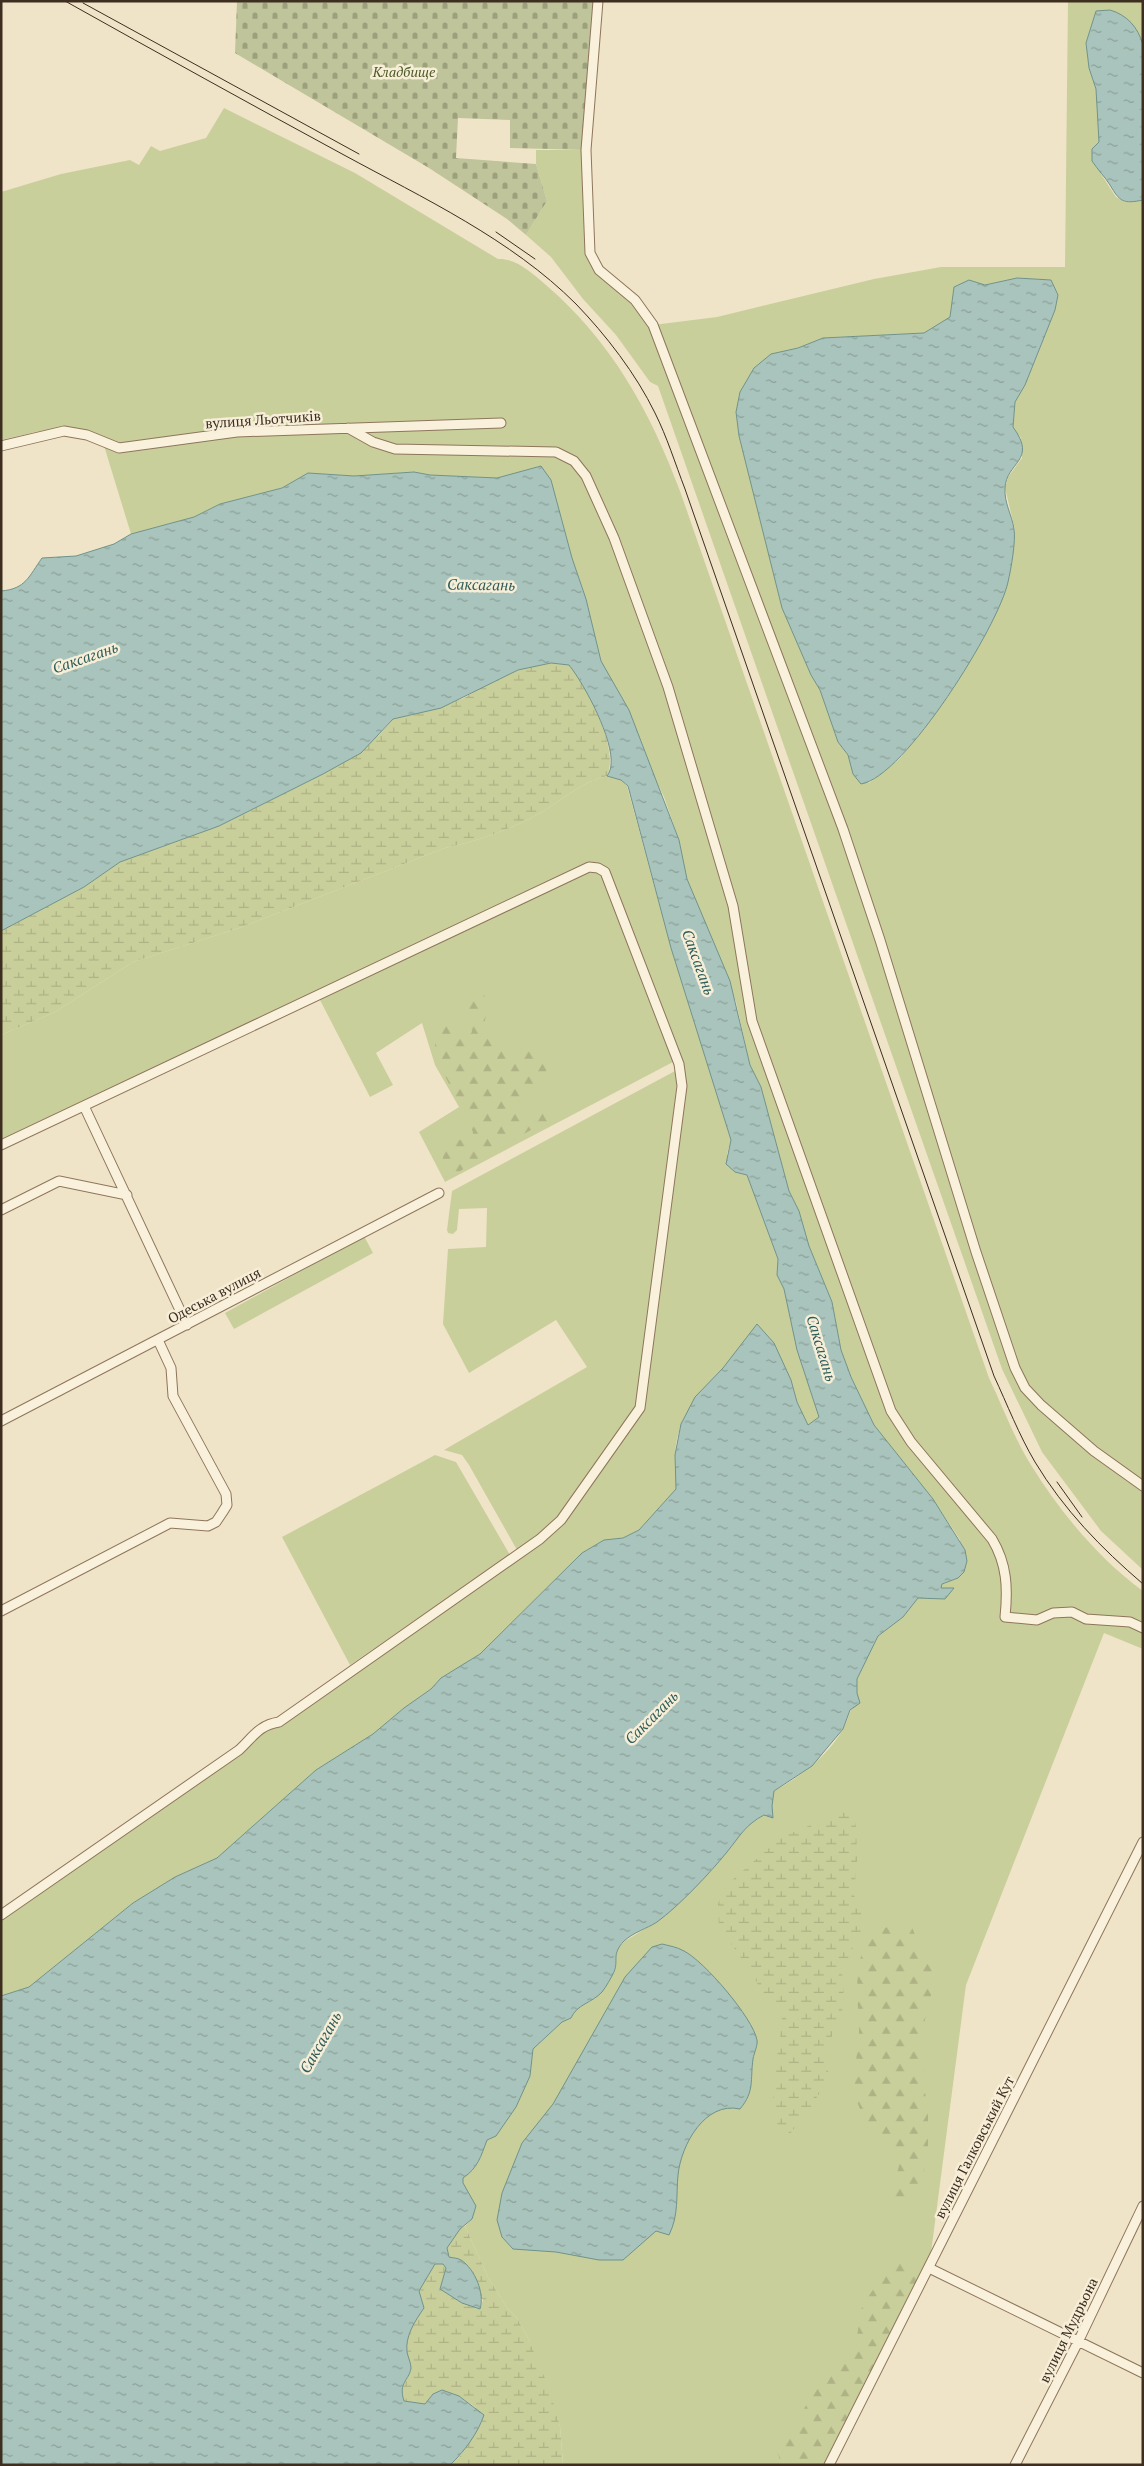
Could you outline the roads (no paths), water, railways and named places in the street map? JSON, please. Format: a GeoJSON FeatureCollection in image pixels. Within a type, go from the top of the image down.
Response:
{"type":"FeatureCollection","features":[{"type":"Feature","properties":{"kind":"street"},"geometry":{"type":"LineString","coordinates":[[598,1],[586,150],[590,253],[599,270],[636,300],[652,326],[843,829],[880,940],[976,1252],[1015,1368],[1025,1388],[1041,1405],[1094,1450],[1143,1486]]}},
{"type":"Feature","properties":{"kind":"street","name":"вулиця Льотчиків"},"geometry":{"type":"LineString","coordinates":[[1,446],[64,432],[87,435],[119,448],[238,432],[501,423]]}},
{"type":"Feature","properties":{"kind":"street"},"geometry":{"type":"LineString","coordinates":[[348,428],[373,442],[395,449],[556,452],[574,460],[586,476],[614,538],[668,687],[733,906],[752,1021],[891,1410],[911,1442],[992,1539],[998,1549],[1006,1572],[1006,1617],[1037,1620],[1053,1613],[1072,1612],[1086,1619],[1130,1622],[1143,1628]]}},
{"type":"Feature","properties":{"kind":"street"},"geometry":{"type":"LineString","coordinates":[[1,1145],[589,867],[598,868],[605,872],[679,1064],[682,1086],[640,1408],[561,1520],[540,1539],[279,1722],[268,1723],[258,1728],[239,1750],[1,1915]]}},
{"type":"Feature","properties":{"kind":"street"},"geometry":{"type":"LineString","coordinates":[[84,1106],[187,1325]]}},
{"type":"Feature","properties":{"kind":"street"},"geometry":{"type":"LineString","coordinates":[[1,1210],[59,1181],[127,1194]]}},
{"type":"Feature","properties":{"kind":"street","name":"Одеська вулиця"},"geometry":{"type":"LineString","coordinates":[[1,1421],[440,1193]]}},
{"type":"Feature","properties":{"kind":"street"},"geometry":{"type":"LineString","coordinates":[[1,1611],[170,1523],[208,1526],[216,1522],[222,1513],[227,1504],[226,1494],[173,1396],[171,1368],[158,1340]]}},
{"type":"Feature","properties":{"kind":"street","name":"вулиця Галковський Кут"},"geometry":{"type":"LineString","coordinates":[[829,2465],[1143,1842]]}},
{"type":"Feature","properties":{"kind":"street","name":"вулиця Мудрьона"},"geometry":{"type":"LineString","coordinates":[[1015,2465],[1078,2342],[1143,2206]]}},
{"type":"Feature","properties":{"kind":"street"},"geometry":{"type":"LineString","coordinates":[[929,2268],[1143,2373]]}},
{"type":"Feature","properties":{"kind":"water"},"geometry":{"type":"Polygon","coordinates":[[[1110,10],[1122,15],[1135,27],[1143,45],[1143,200],[1126,201],[1120,198],[1092,161],[1092,149],[1099,142],[1096,89],[1089,68],[1086,43],[1096,11],[1110,10]]]}},
{"type":"Feature","properties":{"kind":"water"},"geometry":{"type":"Polygon","coordinates":[[[1017,278],[1051,280],[1058,295],[1055,310],[1025,385],[1015,402],[1013,427],[1020,438],[1022,454],[1010,472],[1005,488],[1014,534],[1013,555],[1008,582],[1001,603],[987,631],[948,696],[901,756],[880,775],[861,784],[853,774],[848,755],[838,742],[820,690],[811,675],[782,608],[739,436],[736,412],[740,392],[754,368],[771,354],[798,348],[823,338],[924,333],[950,317],[954,287],[969,280],[985,285],[1017,278]]]}},
{"type":"Feature","properties":{"kind":"water","name":"Саксагань"},"geometry":{"type":"Polygon","coordinates":[[[541,466],[551,480],[572,558],[586,599],[601,661],[629,710],[679,840],[687,879],[730,981],[750,1065],[761,1087],[789,1191],[799,1211],[809,1246],[832,1302],[841,1350],[851,1377],[874,1425],[933,1499],[965,1550],[967,1561],[964,1572],[958,1578],[942,1584],[941,1588],[954,1588],[945,1599],[918,1598],[903,1617],[878,1636],[857,1679],[857,1693],[860,1703],[850,1710],[843,1729],[812,1766],[774,1791],[773,1818],[764,1815],[752,1823],[743,1831],[712,1870],[675,1907],[657,1922],[624,1941],[616,1954],[614,1972],[602,1992],[577,2010],[571,2018],[562,2022],[533,2049],[530,2076],[516,2107],[496,2136],[487,2140],[476,2166],[463,2178],[463,2183],[476,2206],[472,2219],[460,2229],[447,2248],[449,2257],[461,2260],[471,2269],[480,2289],[480,2309],[462,2303],[440,2289],[446,2268],[443,2264],[435,2264],[419,2291],[424,2308],[409,2334],[407,2352],[411,2368],[402,2390],[404,2401],[425,2404],[433,2394],[442,2390],[459,2396],[484,2415],[470,2442],[450,2465],[1,2465],[1,1996],[29,1987],[133,1903],[175,1877],[217,1858],[316,1770],[373,1734],[404,1708],[431,1689],[441,1678],[480,1654],[582,1553],[604,1540],[623,1538],[639,1530],[676,1489],[675,1455],[681,1424],[695,1397],[723,1368],[757,1324],[774,1343],[791,1380],[797,1402],[808,1425],[819,1417],[797,1350],[784,1289],[777,1275],[778,1259],[747,1175],[735,1172],[726,1164],[731,1140],[671,948],[628,786],[621,780],[607,776],[611,768],[611,754],[608,742],[590,699],[569,665],[551,663],[518,670],[441,708],[393,719],[361,753],[323,774],[219,826],[120,862],[84,887],[1,931],[1,591],[16,588],[22,584],[42,558],[76,556],[114,544],[131,534],[194,517],[220,504],[282,488],[308,473],[354,476],[414,472],[430,475],[497,478],[541,466]]]}},
{"type":"Feature","properties":{"kind":"water"},"geometry":{"type":"Polygon","coordinates":[[[662,1944],[684,1951],[703,1966],[726,1991],[754,2030],[757,2042],[748,2097],[740,2109],[727,2108],[706,2118],[690,2139],[680,2163],[676,2213],[669,2235],[656,2231],[623,2260],[599,2260],[556,2252],[513,2249],[502,2237],[497,2220],[502,2193],[522,2143],[553,2104],[625,1977],[652,1947],[662,1944]]]}},
{"type":"Feature","properties":{"kind":"tram line"},"geometry":{"type":"LineString","coordinates":[[65,1],[435,204],[495,240],[551,281],[576,304],[630,370],[659,422],[685,489],[994,1376],[1018,1430],[1046,1480],[1084,1528],[1143,1584]]}},
{"type":"Feature","properties":{"kind":"tram line"},"geometry":{"type":"LineString","coordinates":[[83,3],[359,154]]}},
{"type":"Feature","properties":{"kind":"tram line"},"geometry":{"type":"LineString","coordinates":[[496,232],[535,259]]}},
{"type":"Feature","properties":{"kind":"tram line"},"geometry":{"type":"LineString","coordinates":[[1057,1482],[1082,1517]]}},
{"type":"Feature","properties":{"kind":"park label","name":"Кладбище"},"geometry":{"type":"Point","coordinates":[404,71]}}]}
